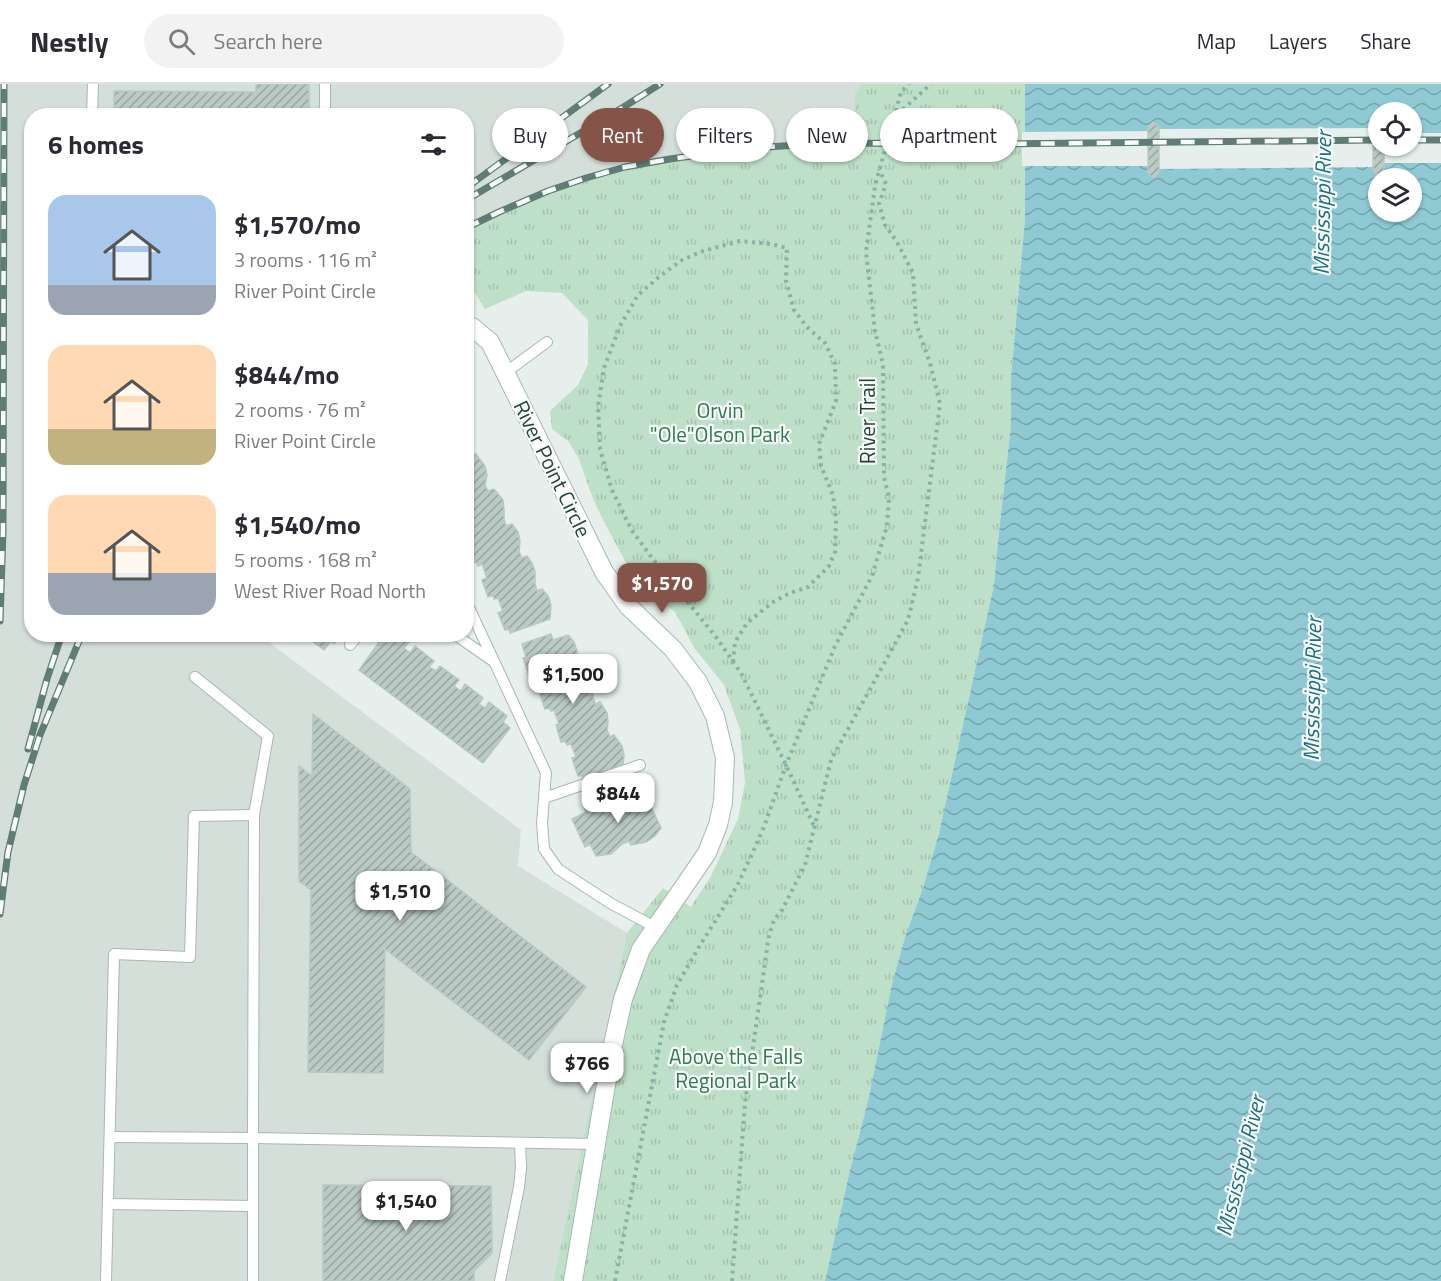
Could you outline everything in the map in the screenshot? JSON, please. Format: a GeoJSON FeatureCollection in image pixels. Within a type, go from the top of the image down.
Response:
{"type":"FeatureCollection","features":[{"type":"Feature","properties":{"kind":"street","name":"River Point Circle"},"geometry":{"type":"LineString","coordinates":[[474,329],[490,342],[604,573],[628,606],[673,649],[698,682],[715,716],[725,758],[723,801],[718,825],[707,853],[641,949],[623,999],[612,1049],[573,1281]]}},
{"type":"Feature","properties":{"kind":"lane"},"geometry":{"type":"LineString","coordinates":[[92,108],[93,84]]}},
{"type":"Feature","properties":{"kind":"lane"},"geometry":{"type":"LineString","coordinates":[[325,84],[325,108]]}},
{"type":"Feature","properties":{"kind":"lane"},"geometry":{"type":"LineString","coordinates":[[505,373],[547,342]]}},
{"type":"Feature","properties":{"kind":"lane"},"geometry":{"type":"LineString","coordinates":[[474,618],[546,773],[542,823],[544,849],[558,869],[610,903],[655,927]]}},
{"type":"Feature","properties":{"kind":"lane"},"geometry":{"type":"LineString","coordinates":[[466,642],[495,662]]}},
{"type":"Feature","properties":{"kind":"lane"},"geometry":{"type":"LineString","coordinates":[[195,677],[268,736],[254,815],[252,1281]]}},
{"type":"Feature","properties":{"kind":"lane"},"geometry":{"type":"LineString","coordinates":[[544,798],[640,765]]}},
{"type":"Feature","properties":{"kind":"lane"},"geometry":{"type":"LineString","coordinates":[[105,1281],[114,954],[190,957],[194,816],[254,815]]}},
{"type":"Feature","properties":{"kind":"lane"},"geometry":{"type":"LineString","coordinates":[[110,1137],[597,1144]]}},
{"type":"Feature","properties":{"kind":"lane"},"geometry":{"type":"LineString","coordinates":[[500,1281],[519,1187],[520,1143]]}},
{"type":"Feature","properties":{"kind":"lane"},"geometry":{"type":"LineString","coordinates":[[108,1204],[253,1206]]}},
{"type":"Feature","properties":{"kind":"path","name":"River Trail"},"geometry":{"type":"LineString","coordinates":[[897,108],[901,92],[909,84]]}},
{"type":"Feature","properties":{"kind":"path"},"geometry":{"type":"LineString","coordinates":[[904,108],[931,84]]}},
{"type":"Feature","properties":{"kind":"path","name":"River Trail"},"geometry":{"type":"LineString","coordinates":[[615,1281],[664,1022],[677,986],[737,886],[765,824],[786,765],[835,646],[873,576],[887,526],[889,498],[884,477],[883,364],[875,331],[866,252],[875,186],[881,162]]}},
{"type":"Feature","properties":{"kind":"path"},"geometry":{"type":"LineString","coordinates":[[732,1281],[745,1103],[769,935],[774,920],[782,910],[805,865],[831,760],[908,620],[918,578],[940,404],[930,363],[916,324],[913,273],[885,225],[879,204],[886,184],[879,168]]}},
{"type":"Feature","properties":{"kind":"path"},"geometry":{"type":"LineString","coordinates":[[733,662],[735,642],[747,623],[773,602],[808,586],[829,566],[835,552],[836,520],[833,495],[821,466],[819,444],[836,401],[835,364],[825,344],[807,327],[794,310],[786,281],[788,248],[740,241],[703,251],[682,260],[638,295],[620,326],[604,368],[598,406],[600,449],[612,490],[631,529],[716,637],[733,662],[741,673],[814,826]]}},
{"type":"Feature","properties":{"kind":"shaded area"},"geometry":{"type":"Polygon","coordinates":[[[0,84],[861,84],[855,92],[855,108],[786,108],[786,146],[774,146],[774,108],[676,108],[676,159],[664,161],[664,108],[580,108],[580,162],[656,162],[625,167],[548,191],[474,224],[474,108],[24,108],[24,642],[268,642],[521,830],[518,866],[627,933],[553,1281],[0,1281],[0,84]]]}},
{"type":"Feature","properties":{"kind":"green space"},"geometry":{"type":"Polygon","coordinates":[[[861,84],[1025,84],[1025,219],[1011,378],[1011,425],[994,585],[939,833],[892,984],[868,1101],[825,1281],[553,1281],[627,933],[663,888],[691,907],[711,876],[738,819],[745,783],[740,729],[724,685],[695,649],[675,612],[651,593],[625,561],[600,514],[579,459],[568,441],[552,429],[550,411],[578,385],[588,364],[588,320],[562,293],[526,291],[485,309],[474,291],[474,224],[548,191],[586,178],[625,167],[676,159],[676,162],[774,162],[774,149],[786,148],[786,162],[868,162],[868,108],[855,108],[855,92],[861,84]]]}},
{"type":"Feature","properties":{"kind":"water","name":"Mississippi River"},"geometry":{"type":"Polygon","coordinates":[[[1025,84],[1441,84],[1441,1281],[825,1281],[868,1101],[892,984],[939,833],[994,585],[1011,425],[1011,378],[1025,219],[1025,84]],[[1368,102],[1368,156],[1373,156],[1373,168],[1368,168],[1368,222],[1422,222],[1422,168],[1384,168],[1384,156],[1422,156],[1422,102],[1368,102]],[[1153,122],[1148,127],[1148,173],[1154,178],[1159,172],[1159,127],[1153,122]]]}},
{"type":"Feature","properties":{"kind":"pier"},"geometry":{"type":"Polygon","coordinates":[[[1368,128],[1368,156],[1376,156],[1376,167],[1156,169],[1156,129],[1368,128]]]}},
{"type":"Feature","properties":{"kind":"pier"},"geometry":{"type":"Polygon","coordinates":[[[1151,131],[1151,166],[1022,166],[1022,132],[1151,131]]]}},
{"type":"Feature","properties":{"kind":"pier"},"geometry":{"type":"Polygon","coordinates":[[[1422,133],[1441,133],[1441,163],[1381,163],[1381,156],[1422,156],[1422,133]]]}},
{"type":"Feature","properties":{"kind":"building"},"geometry":{"type":"Polygon","coordinates":[[[256,84],[309,84],[309,108],[114,108],[114,91],[256,92],[256,84]]]}},
{"type":"Feature","properties":{"kind":"building"},"geometry":{"type":"Polygon","coordinates":[[[1153,122],[1159,127],[1159,172],[1154,178],[1148,174],[1148,127],[1153,122]]]}},
{"type":"Feature","properties":{"kind":"building"},"geometry":{"type":"Polygon","coordinates":[[[1373,156],[1384,156],[1384,168],[1373,168],[1373,156]]]}},
{"type":"Feature","properties":{"kind":"building"},"geometry":{"type":"Polygon","coordinates":[[[476,454],[485,466],[487,475],[485,485],[488,491],[494,489],[503,500],[506,526],[512,524],[518,532],[519,551],[522,558],[527,556],[532,563],[537,591],[542,589],[551,605],[550,619],[510,633],[509,629],[505,630],[498,613],[503,611],[498,598],[494,599],[493,595],[488,597],[482,580],[487,578],[482,564],[478,566],[474,563],[474,455],[476,454]]]}},
{"type":"Feature","properties":{"kind":"building"},"geometry":{"type":"Polygon","coordinates":[[[551,634],[553,640],[568,635],[574,642],[579,671],[586,669],[589,673],[593,682],[595,704],[600,702],[607,713],[607,730],[610,737],[614,735],[622,746],[623,765],[583,779],[582,775],[578,776],[572,758],[576,757],[571,744],[561,742],[556,725],[559,724],[554,710],[545,709],[539,691],[543,690],[538,677],[534,678],[532,674],[529,675],[523,658],[526,657],[522,644],[551,634]]]}},
{"type":"Feature","properties":{"kind":"building"},"geometry":{"type":"Polygon","coordinates":[[[314,642],[330,642],[324,650],[314,642]]]}},
{"type":"Feature","properties":{"kind":"building"},"geometry":{"type":"Polygon","coordinates":[[[379,642],[409,642],[404,648],[410,653],[415,646],[434,661],[429,667],[436,671],[440,666],[459,680],[454,686],[461,691],[465,684],[483,698],[479,704],[485,708],[489,702],[507,716],[503,722],[510,728],[483,763],[359,670],[379,642]]]}},
{"type":"Feature","properties":{"kind":"building"},"geometry":{"type":"Polygon","coordinates":[[[313,714],[410,789],[411,852],[586,987],[529,1060],[385,949],[383,1073],[308,1072],[311,890],[299,881],[299,766],[312,776],[313,714]]]}},
{"type":"Feature","properties":{"kind":"building"},"geometry":{"type":"Polygon","coordinates":[[[639,788],[640,791],[643,790],[661,828],[646,842],[631,845],[629,841],[611,854],[596,856],[590,844],[585,847],[572,819],[601,801],[607,806],[639,788]]]}},
{"type":"Feature","properties":{"kind":"building"},"geometry":{"type":"Polygon","coordinates":[[[323,1185],[491,1186],[492,1253],[474,1271],[474,1281],[323,1281],[323,1185]]]}},
{"type":"Feature","properties":{"kind":"railway"},"geometry":{"type":"LineString","coordinates":[[0,621],[3,531],[4,84]]}},
{"type":"Feature","properties":{"kind":"railway"},"geometry":{"type":"LineString","coordinates":[[474,182],[608,84]]}},
{"type":"Feature","properties":{"kind":"railway"},"geometry":{"type":"LineString","coordinates":[[474,195],[660,84]]}},
{"type":"Feature","properties":{"kind":"railway"},"geometry":{"type":"LineString","coordinates":[[474,224],[548,191],[625,167],[748,148],[833,143],[996,144],[1368,140]]}},
{"type":"Feature","properties":{"kind":"railway"},"geometry":{"type":"LineString","coordinates":[[1422,140],[1441,140]]}},
{"type":"Feature","properties":{"kind":"railway"},"geometry":{"type":"LineString","coordinates":[[28,749],[59,642]]}},
{"type":"Feature","properties":{"kind":"railway"},"geometry":{"type":"LineString","coordinates":[[0,914],[8,852],[24,785],[40,735],[79,642]]}},
{"type":"Feature","properties":{"kind":"park label","name":"Orvin \"Ole\"Olson Park"},"geometry":{"type":"Point","coordinates":[720,423]}},
{"type":"Feature","properties":{"kind":"park label","name":"Above the Falls Regional Park"},"geometry":{"type":"Point","coordinates":[736,1069]}}]}
